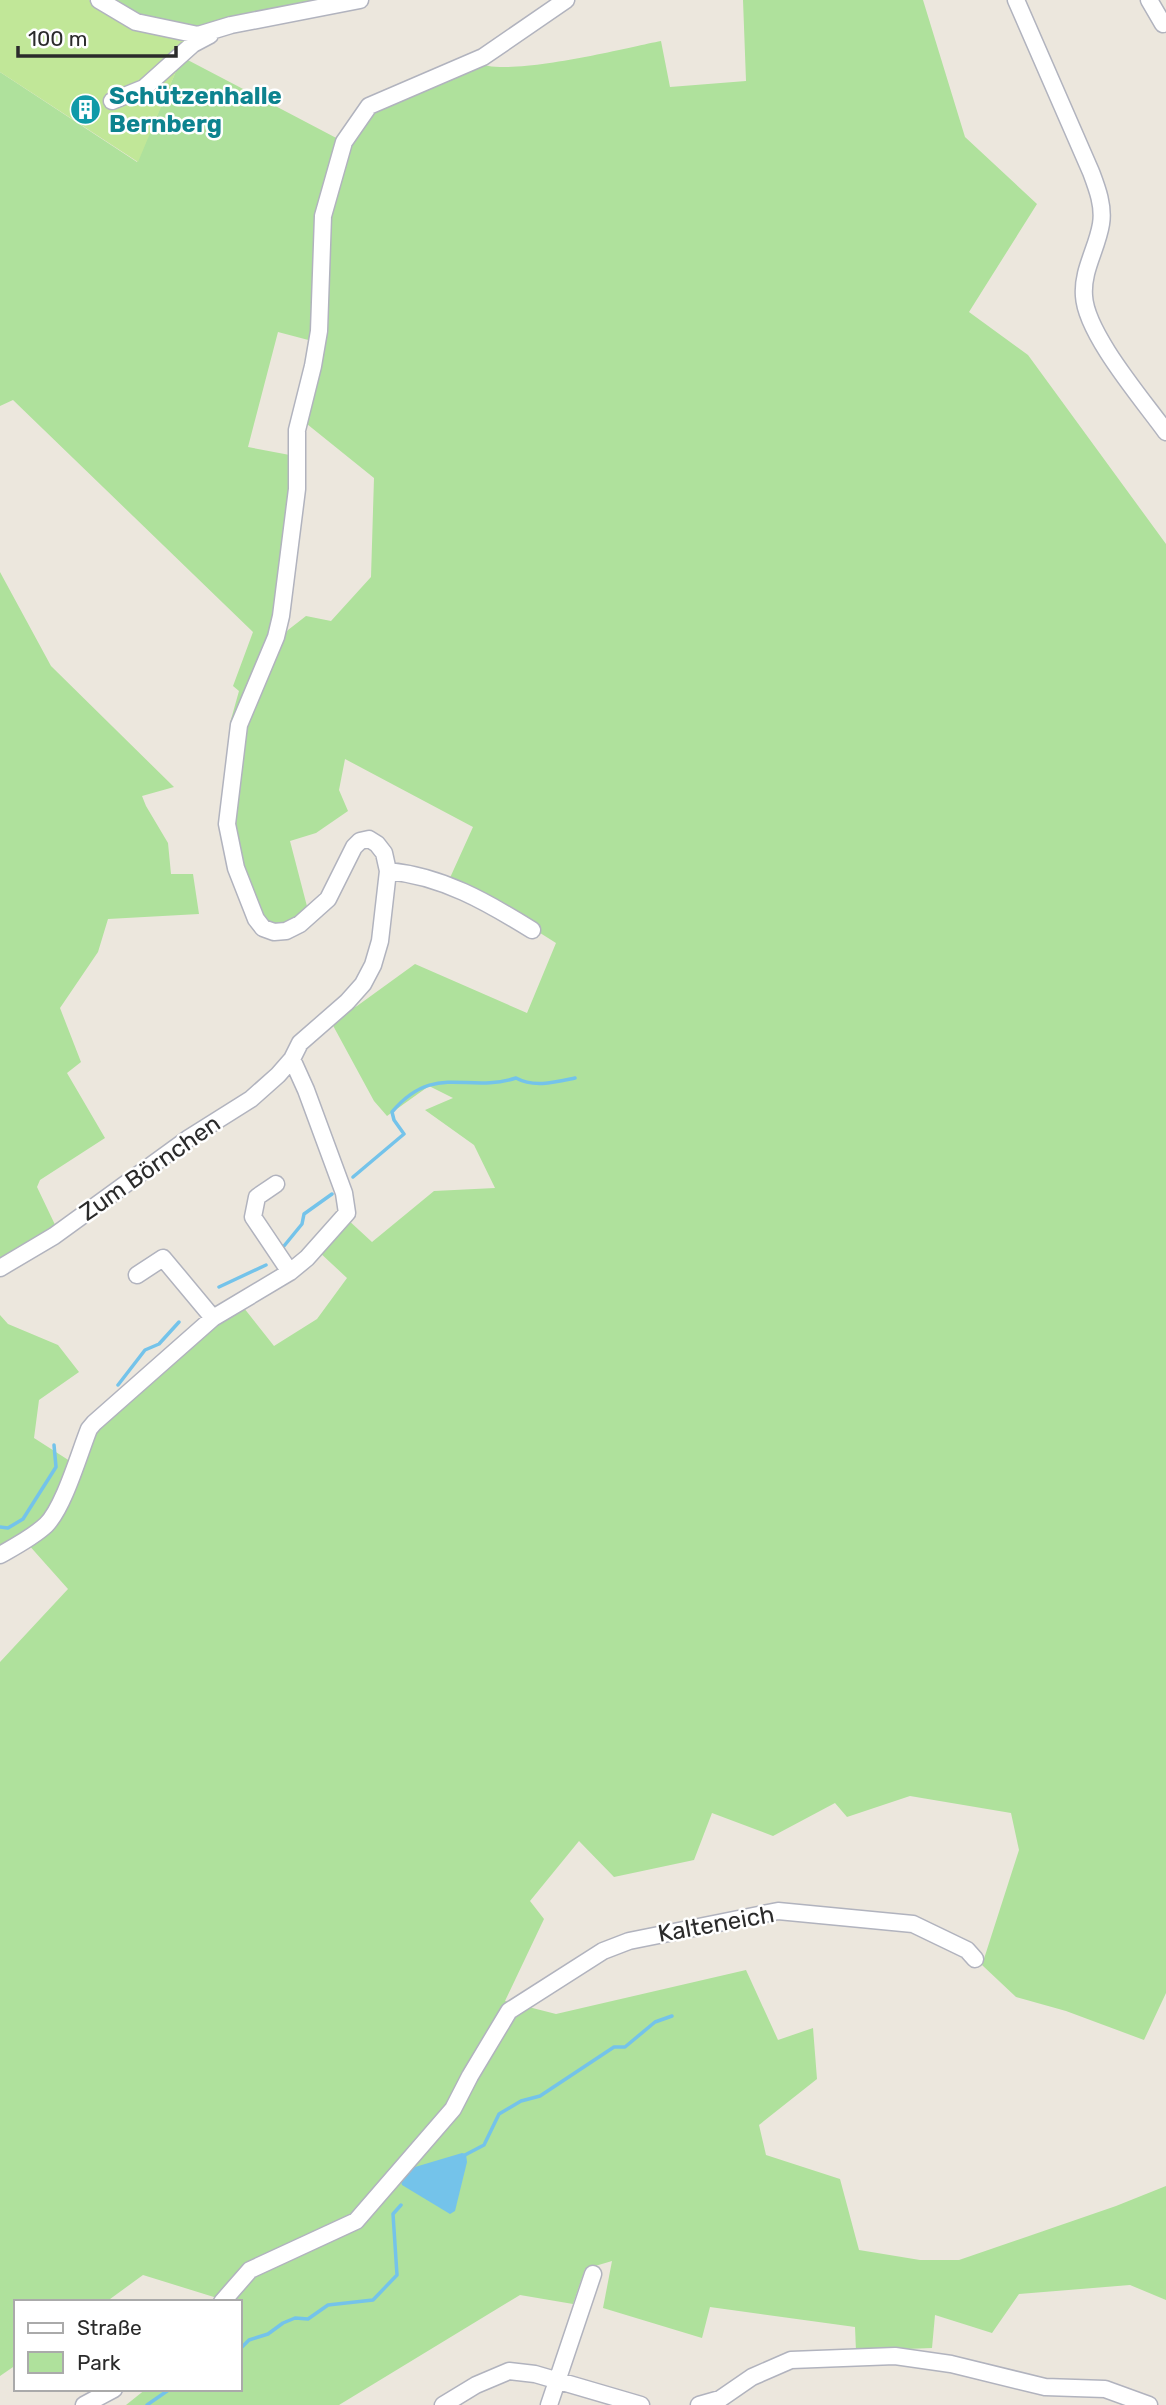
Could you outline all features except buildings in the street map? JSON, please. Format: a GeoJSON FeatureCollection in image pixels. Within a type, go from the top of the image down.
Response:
{"type":"FeatureCollection","features":[{"type":"Feature","properties":{"kind":"street"},"geometry":{"type":"LineString","coordinates":[[99,0],[136,22],[198,35],[231,25],[360,0]]}},
{"type":"Feature","properties":{"kind":"street"},"geometry":{"type":"LineString","coordinates":[[532,930],[447,883],[388,871],[384,853],[369,839],[360,841],[354,847],[328,899],[315,913],[286,931],[274,932],[263,928],[256,919],[236,868],[228,824],[239,725],[276,637],[281,616],[297,489],[297,430],[319,331],[323,216],[344,142],[369,106],[483,57],[566,0]]}},
{"type":"Feature","properties":{"kind":"street"},"geometry":{"type":"LineString","coordinates":[[1016,0],[1091,172],[1100,200],[1101,224],[1086,268],[1083,296],[1089,320],[1166,432]]}},
{"type":"Feature","properties":{"kind":"street"},"geometry":{"type":"LineString","coordinates":[[1149,0],[1163,24]]}},
{"type":"Feature","properties":{"kind":"street"},"geometry":{"type":"LineString","coordinates":[[112,101],[144,88],[193,44],[231,25]]}},
{"type":"Feature","properties":{"kind":"street","name":"Zum Börnchen"},"geometry":{"type":"LineString","coordinates":[[0,1268],[54,1236],[189,1139],[251,1099],[278,1076],[292,1059],[300,1043],[347,1002],[363,984],[373,965],[380,941],[388,871]]}},
{"type":"Feature","properties":{"kind":"street"},"geometry":{"type":"LineString","coordinates":[[0,1555],[48,1523],[63,1496],[89,1429],[213,1318],[290,1272],[307,1258],[347,1213],[344,1193],[292,1059]]}},
{"type":"Feature","properties":{"kind":"street"},"geometry":{"type":"LineString","coordinates":[[276,1184],[257,1197],[253,1217],[290,1272]]}},
{"type":"Feature","properties":{"kind":"street"},"geometry":{"type":"LineString","coordinates":[[137,1275],[163,1258],[213,1318]]}},
{"type":"Feature","properties":{"kind":"street","name":"Kalteneich"},"geometry":{"type":"LineString","coordinates":[[224,2300],[250,2270],[356,2221],[453,2109],[509,2011],[603,1951],[629,1941],[778,1911],[913,1924],[967,1950],[975,1959]]}},
{"type":"Feature","properties":{"kind":"street"},"geometry":{"type":"LineString","coordinates":[[549,2405],[593,2274]]}},
{"type":"Feature","properties":{"kind":"street"},"geometry":{"type":"LineString","coordinates":[[699,2405],[720,2399],[752,2377],[790,2360],[895,2356],[951,2364],[1045,2387],[1105,2389],[1149,2405]]}},
{"type":"Feature","properties":{"kind":"street"},"geometry":{"type":"LineString","coordinates":[[443,2405],[476,2385],[509,2371],[535,2374],[641,2405]]}},
{"type":"Feature","properties":{"kind":"street"},"geometry":{"type":"LineString","coordinates":[[84,2405],[110,2391]]}},
{"type":"Feature","properties":{"kind":"green space"},"geometry":{"type":"Polygon","coordinates":[[[0,0],[89,0],[135,26],[198,38],[182,57],[138,162],[0,72],[0,0]]]}},
{"type":"Feature","properties":{"kind":"green space"},"geometry":{"type":"Polygon","coordinates":[[[102,0],[334,0],[199,32],[137,20],[102,0]]]}},
{"type":"Feature","properties":{"kind":"green space"},"geometry":{"type":"Polygon","coordinates":[[[743,0],[923,0],[965,137],[1037,204],[969,312],[1028,355],[1166,544],[1166,1993],[1144,2040],[1066,2011],[1016,1997],[982,1965],[1019,1850],[1011,1813],[910,1796],[847,1817],[835,1803],[773,1836],[712,1813],[694,1860],[614,1877],[579,1841],[530,1901],[544,1919],[505,2001],[556,2014],[746,1970],[778,2040],[813,2028],[817,2079],[759,2125],[766,2155],[840,2179],[859,2250],[920,2260],[959,2260],[1166,2186],[1166,2300],[1130,2285],[1019,2294],[992,2333],[935,2315],[932,2348],[856,2351],[855,2327],[710,2307],[702,2338],[603,2308],[612,2261],[585,2269],[573,2304],[520,2295],[339,2405],[126,2405],[144,2391],[242,2391],[242,2300],[224,2300],[143,2275],[109,2300],[14,2300],[14,2366],[0,2376],[0,1662],[68,1589],[27,1543],[0,1558],[0,1315],[8,1324],[58,1345],[79,1372],[39,1400],[34,1438],[73,1463],[90,1430],[240,1303],[274,1346],[317,1319],[347,1278],[317,1250],[346,1218],[372,1242],[434,1191],[495,1188],[474,1145],[425,1110],[453,1098],[429,1086],[387,1116],[374,1101],[330,1020],[357,1006],[415,964],[527,1013],[556,943],[499,907],[449,880],[473,827],[345,759],[339,790],[348,811],[316,833],[290,841],[309,914],[274,927],[262,919],[237,860],[231,826],[242,728],[276,646],[288,630],[306,616],[331,621],[371,577],[374,478],[302,420],[324,217],[346,143],[370,108],[476,62],[491,66],[537,65],[661,41],[670,87],[746,81],[743,0]]]}},
{"type":"Feature","properties":{"kind":"green space"},"geometry":{"type":"Polygon","coordinates":[[[182,57],[342,141],[321,214],[316,342],[278,332],[248,447],[295,456],[279,613],[235,726],[230,723],[239,691],[233,686],[253,632],[13,400],[0,406],[0,72],[137,162],[182,57]]]}},
{"type":"Feature","properties":{"kind":"green space"},"geometry":{"type":"Polygon","coordinates":[[[0,572],[51,666],[174,787],[142,796],[168,843],[171,874],[193,874],[199,914],[108,919],[98,952],[60,1008],[81,1062],[67,1073],[105,1138],[40,1180],[37,1187],[58,1231],[0,1266],[0,572]]]}},
{"type":"Feature","properties":{"kind":"water"},"geometry":{"type":"Polygon","coordinates":[[[466,2154],[467,2162],[455,2211],[450,2214],[402,2185],[400,2178],[415,2167],[466,2154]]]}},
{"type":"Feature","properties":{"kind":"waterway"},"geometry":{"type":"LineString","coordinates":[[353,1177],[404,1134],[392,1112],[407,1097],[422,1088],[451,1082],[498,1082],[516,1078],[538,1083],[575,1078]]}},
{"type":"Feature","properties":{"kind":"waterway"},"geometry":{"type":"LineString","coordinates":[[284,1246],[302,1224],[304,1214],[332,1194]]}},
{"type":"Feature","properties":{"kind":"waterway"},"geometry":{"type":"LineString","coordinates":[[219,1287],[266,1265]]}},
{"type":"Feature","properties":{"kind":"waterway"},"geometry":{"type":"LineString","coordinates":[[118,1385],[145,1350],[159,1344],[179,1322]]}},
{"type":"Feature","properties":{"kind":"waterway"},"geometry":{"type":"LineString","coordinates":[[0,1527],[8,1528],[23,1519],[56,1467],[54,1445]]}},
{"type":"Feature","properties":{"kind":"waterway"},"geometry":{"type":"LineString","coordinates":[[463,2156],[484,2145],[499,2114],[521,2101],[540,2096],[614,2047],[625,2047],[655,2022],[672,2016]]}},
{"type":"Feature","properties":{"kind":"waterway"},"geometry":{"type":"LineString","coordinates":[[242,2347],[249,2340],[268,2334],[283,2323],[295,2318],[308,2319],[328,2305],[373,2300],[397,2275],[393,2214],[401,2205]]}},
{"type":"Feature","properties":{"kind":"waterway"},"geometry":{"type":"LineString","coordinates":[[147,2405],[167,2391]]}},
{"type":"Feature","properties":{"kind":"place","name":"Schützenhalle Bernberg"},"geometry":{"type":"Point","coordinates":[86,110]}}]}
